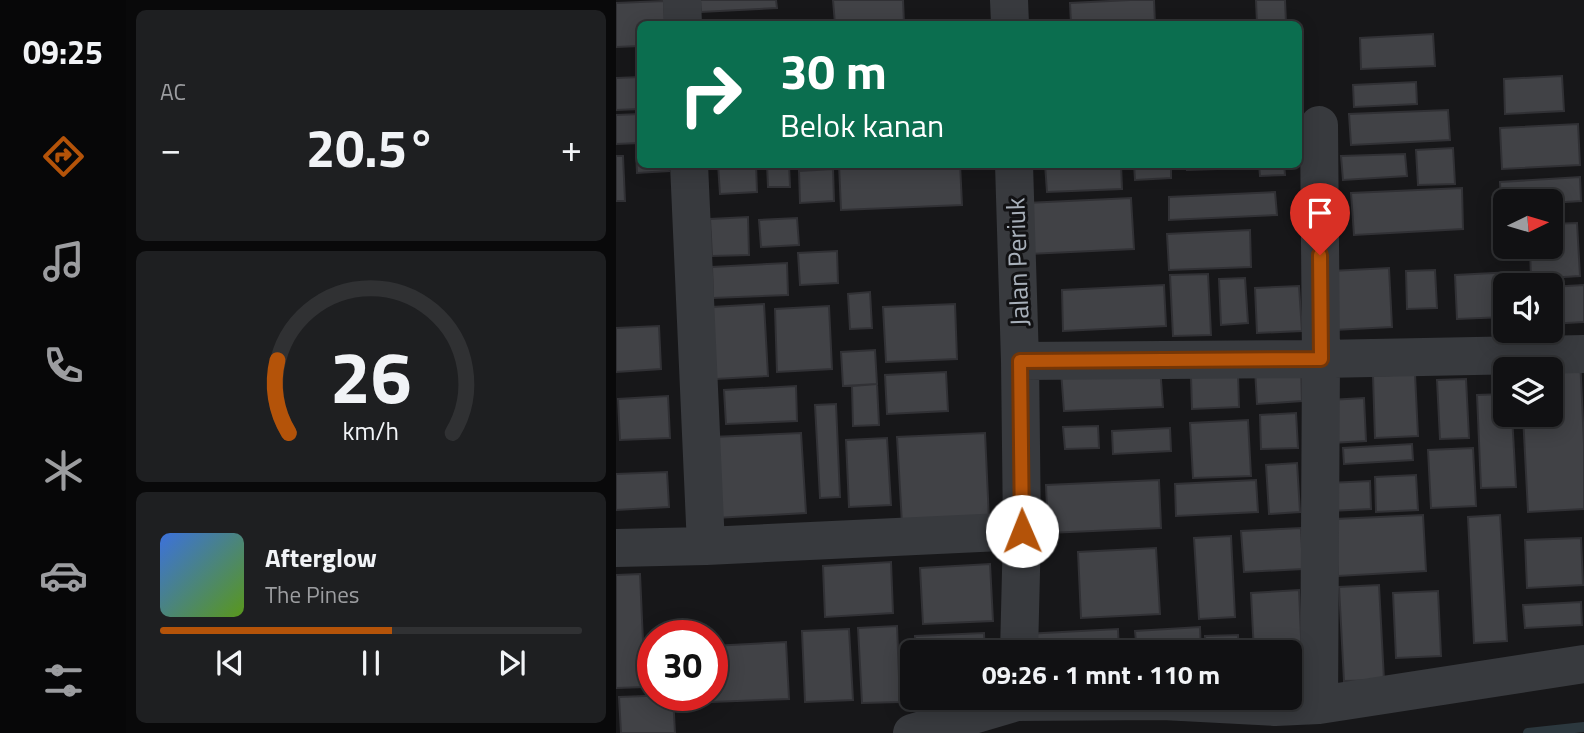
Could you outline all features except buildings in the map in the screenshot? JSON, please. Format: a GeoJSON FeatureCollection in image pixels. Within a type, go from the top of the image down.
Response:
{"type":"FeatureCollection","features":[{"type":"Feature","properties":{"kind":"street"},"geometry":{"type":"LineString","coordinates":[[682,0],[683,21]]}},
{"type":"Feature","properties":{"kind":"street"},"geometry":{"type":"LineString","coordinates":[[1009,0],[1010,21]]}},
{"type":"Feature","properties":{"kind":"street"},"geometry":{"type":"LineString","coordinates":[[1319,125],[1319,705]]}},
{"type":"Feature","properties":{"kind":"street"},"geometry":{"type":"LineString","coordinates":[[689,168],[706,546]]}},
{"type":"Feature","properties":{"kind":"street","name":"Jalan Periuk"},"geometry":{"type":"LineString","coordinates":[[1014,168],[1022,531],[1019,640]]}},
{"type":"Feature","properties":{"kind":"street"},"geometry":{"type":"LineString","coordinates":[[1020,361],[1584,354]]}},
{"type":"Feature","properties":{"kind":"street"},"geometry":{"type":"LineString","coordinates":[[616,548],[1022,531]]}},
{"type":"Feature","properties":{"kind":"street"},"geometry":{"type":"LineString","coordinates":[[1302,706],[1584,664]]}},
{"type":"Feature","properties":{"kind":"street"},"geometry":{"type":"LineString","coordinates":[[912,733],[985,710]]}},
{"type":"Feature","properties":{"kind":"waterway"},"geometry":{"type":"LineString","coordinates":[[1528,733],[1584,727]]}},
{"type":"Feature","properties":{"kind":"route"},"geometry":{"type":"LineString","coordinates":[[1022,531],[1020,361],[1321,359],[1320,255]]}}]}
